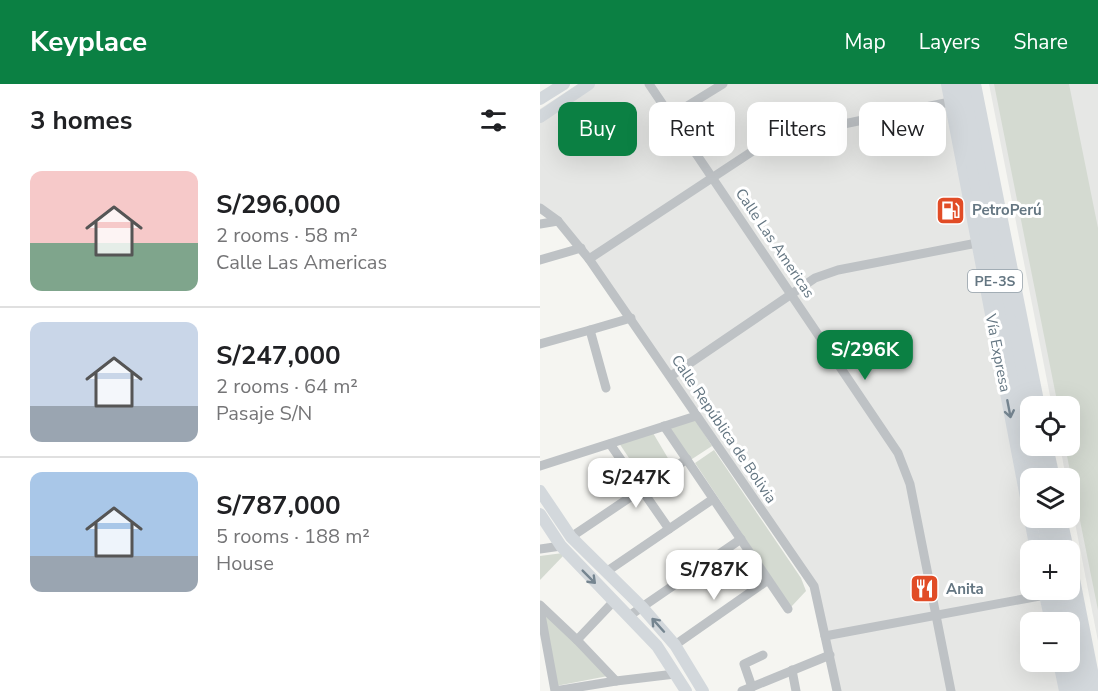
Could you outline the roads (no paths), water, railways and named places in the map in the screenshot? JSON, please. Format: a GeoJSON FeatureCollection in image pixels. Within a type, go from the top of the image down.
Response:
{"type":"FeatureCollection","features":[{"type":"Feature","properties":{"kind":"main road"},"geometry":{"type":"LineString","coordinates":[[540,99],[564,84]]}},
{"type":"Feature","properties":{"kind":"main road"},"geometry":{"type":"LineString","coordinates":[[540,117],[589,84]]}},
{"type":"Feature","properties":{"kind":"main road","name":"Vía Expresa"},"geometry":{"type":"LineString","coordinates":[[956,84],[968,120],[1027,396]]}},
{"type":"Feature","properties":{"kind":"main road"},"geometry":{"type":"LineString","coordinates":[[968,120],[973,86]]}},
{"type":"Feature","properties":{"kind":"main road","name":"Vía Expresa"},"geometry":{"type":"LineString","coordinates":[[973,86],[1037,396]]}},
{"type":"Feature","properties":{"kind":"main road"},"geometry":{"type":"LineString","coordinates":[[948,94],[968,120]]}},
{"type":"Feature","properties":{"kind":"main road","name":"Vía Expresa"},"geometry":{"type":"LineString","coordinates":[[948,94],[1034,540]]}},
{"type":"Feature","properties":{"kind":"main road","name":"Vía Expresa"},"geometry":{"type":"LineString","coordinates":[[968,120],[1032,468]]}},
{"type":"Feature","properties":{"kind":"main road"},"geometry":{"type":"LineString","coordinates":[[540,491],[571,537],[642,607],[675,645],[703,691]]}},
{"type":"Feature","properties":{"kind":"main road"},"geometry":{"type":"LineString","coordinates":[[540,514],[561,546],[657,646],[686,691]]}},
{"type":"Feature","properties":{"kind":"main road"},"geometry":{"type":"LineString","coordinates":[[1068,600],[1086,691]]}},
{"type":"Feature","properties":{"kind":"main road"},"geometry":{"type":"LineString","coordinates":[[1078,600],[1096,691]]}},
{"type":"Feature","properties":{"kind":"main road"},"geometry":{"type":"LineString","coordinates":[[1061,672],[1065,691]]}},
{"type":"Feature","properties":{"kind":"main road"},"geometry":{"type":"LineString","coordinates":[[1072,672],[1076,691]]}},
{"type":"Feature","properties":{"kind":"street","name":"Calle Las Americas"},"geometry":{"type":"LineString","coordinates":[[649,84],[661,102]]}},
{"type":"Feature","properties":{"kind":"street"},"geometry":{"type":"LineString","coordinates":[[694,102],[723,84]]}},
{"type":"Feature","properties":{"kind":"street"},"geometry":{"type":"LineString","coordinates":[[589,259],[771,139],[948,94]]}},
{"type":"Feature","properties":{"kind":"street","name":"Calle Las Americas"},"geometry":{"type":"LineString","coordinates":[[698,156],[898,453],[910,484],[951,691]]}},
{"type":"Feature","properties":{"kind":"street","name":"Calle República de Bolivia"},"geometry":{"type":"LineString","coordinates":[[540,208],[558,221],[589,259],[813,586],[837,691]]}},
{"type":"Feature","properties":{"kind":"street"},"geometry":{"type":"LineString","coordinates":[[540,224],[558,221]]}},
{"type":"Feature","properties":{"kind":"street"},"geometry":{"type":"LineString","coordinates":[[671,376],[815,278],[838,270],[977,243]]}},
{"type":"Feature","properties":{"kind":"street"},"geometry":{"type":"LineString","coordinates":[[540,260],[581,248]]}},
{"type":"Feature","properties":{"kind":"street"},"geometry":{"type":"LineString","coordinates":[[540,344],[631,318]]}},
{"type":"Feature","properties":{"kind":"street"},"geometry":{"type":"LineString","coordinates":[[590,330],[606,388]]}},
{"type":"Feature","properties":{"kind":"street"},"geometry":{"type":"LineString","coordinates":[[540,466],[696,416]]}},
{"type":"Feature","properties":{"kind":"street"},"geometry":{"type":"LineString","coordinates":[[664,426],[788,609]]}},
{"type":"Feature","properties":{"kind":"street"},"geometry":{"type":"LineString","coordinates":[[610,444],[669,529]]}},
{"type":"Feature","properties":{"kind":"street"},"geometry":{"type":"LineString","coordinates":[[571,537],[687,459]]}},
{"type":"Feature","properties":{"kind":"street"},"geometry":{"type":"LineString","coordinates":[[606,572],[713,499]]}},
{"type":"Feature","properties":{"kind":"street"},"geometry":{"type":"LineString","coordinates":[[629,616],[741,539]]}},
{"type":"Feature","properties":{"kind":"street"},"geometry":{"type":"LineString","coordinates":[[540,549],[561,546]]}},
{"type":"Feature","properties":{"kind":"street"},"geometry":{"type":"LineString","coordinates":[[675,645],[768,580]]}},
{"type":"Feature","properties":{"kind":"street"},"geometry":{"type":"LineString","coordinates":[[825,636],[1020,597]]}},
{"type":"Feature","properties":{"kind":"street"},"geometry":{"type":"LineString","coordinates":[[577,639],[614,601]]}},
{"type":"Feature","properties":{"kind":"street"},"geometry":{"type":"LineString","coordinates":[[540,607],[577,639],[616,681]]}},
{"type":"Feature","properties":{"kind":"street"},"geometry":{"type":"LineString","coordinates":[[540,607],[543,644],[555,691],[675,674]]}},
{"type":"Feature","properties":{"kind":"street"},"geometry":{"type":"LineString","coordinates":[[752,687],[744,664],[763,655]]}},
{"type":"Feature","properties":{"kind":"street"},"geometry":{"type":"LineString","coordinates":[[742,691],[830,656]]}},
{"type":"Feature","properties":{"kind":"street"},"geometry":{"type":"LineString","coordinates":[[792,670],[796,691]]}},
{"type":"Feature","properties":{"kind":"place","name":"PetroPerú"},"geometry":{"type":"Point","coordinates":[951,210]}},
{"type":"Feature","properties":{"kind":"place","name":"Anita"},"geometry":{"type":"Point","coordinates":[925,589]}}]}
